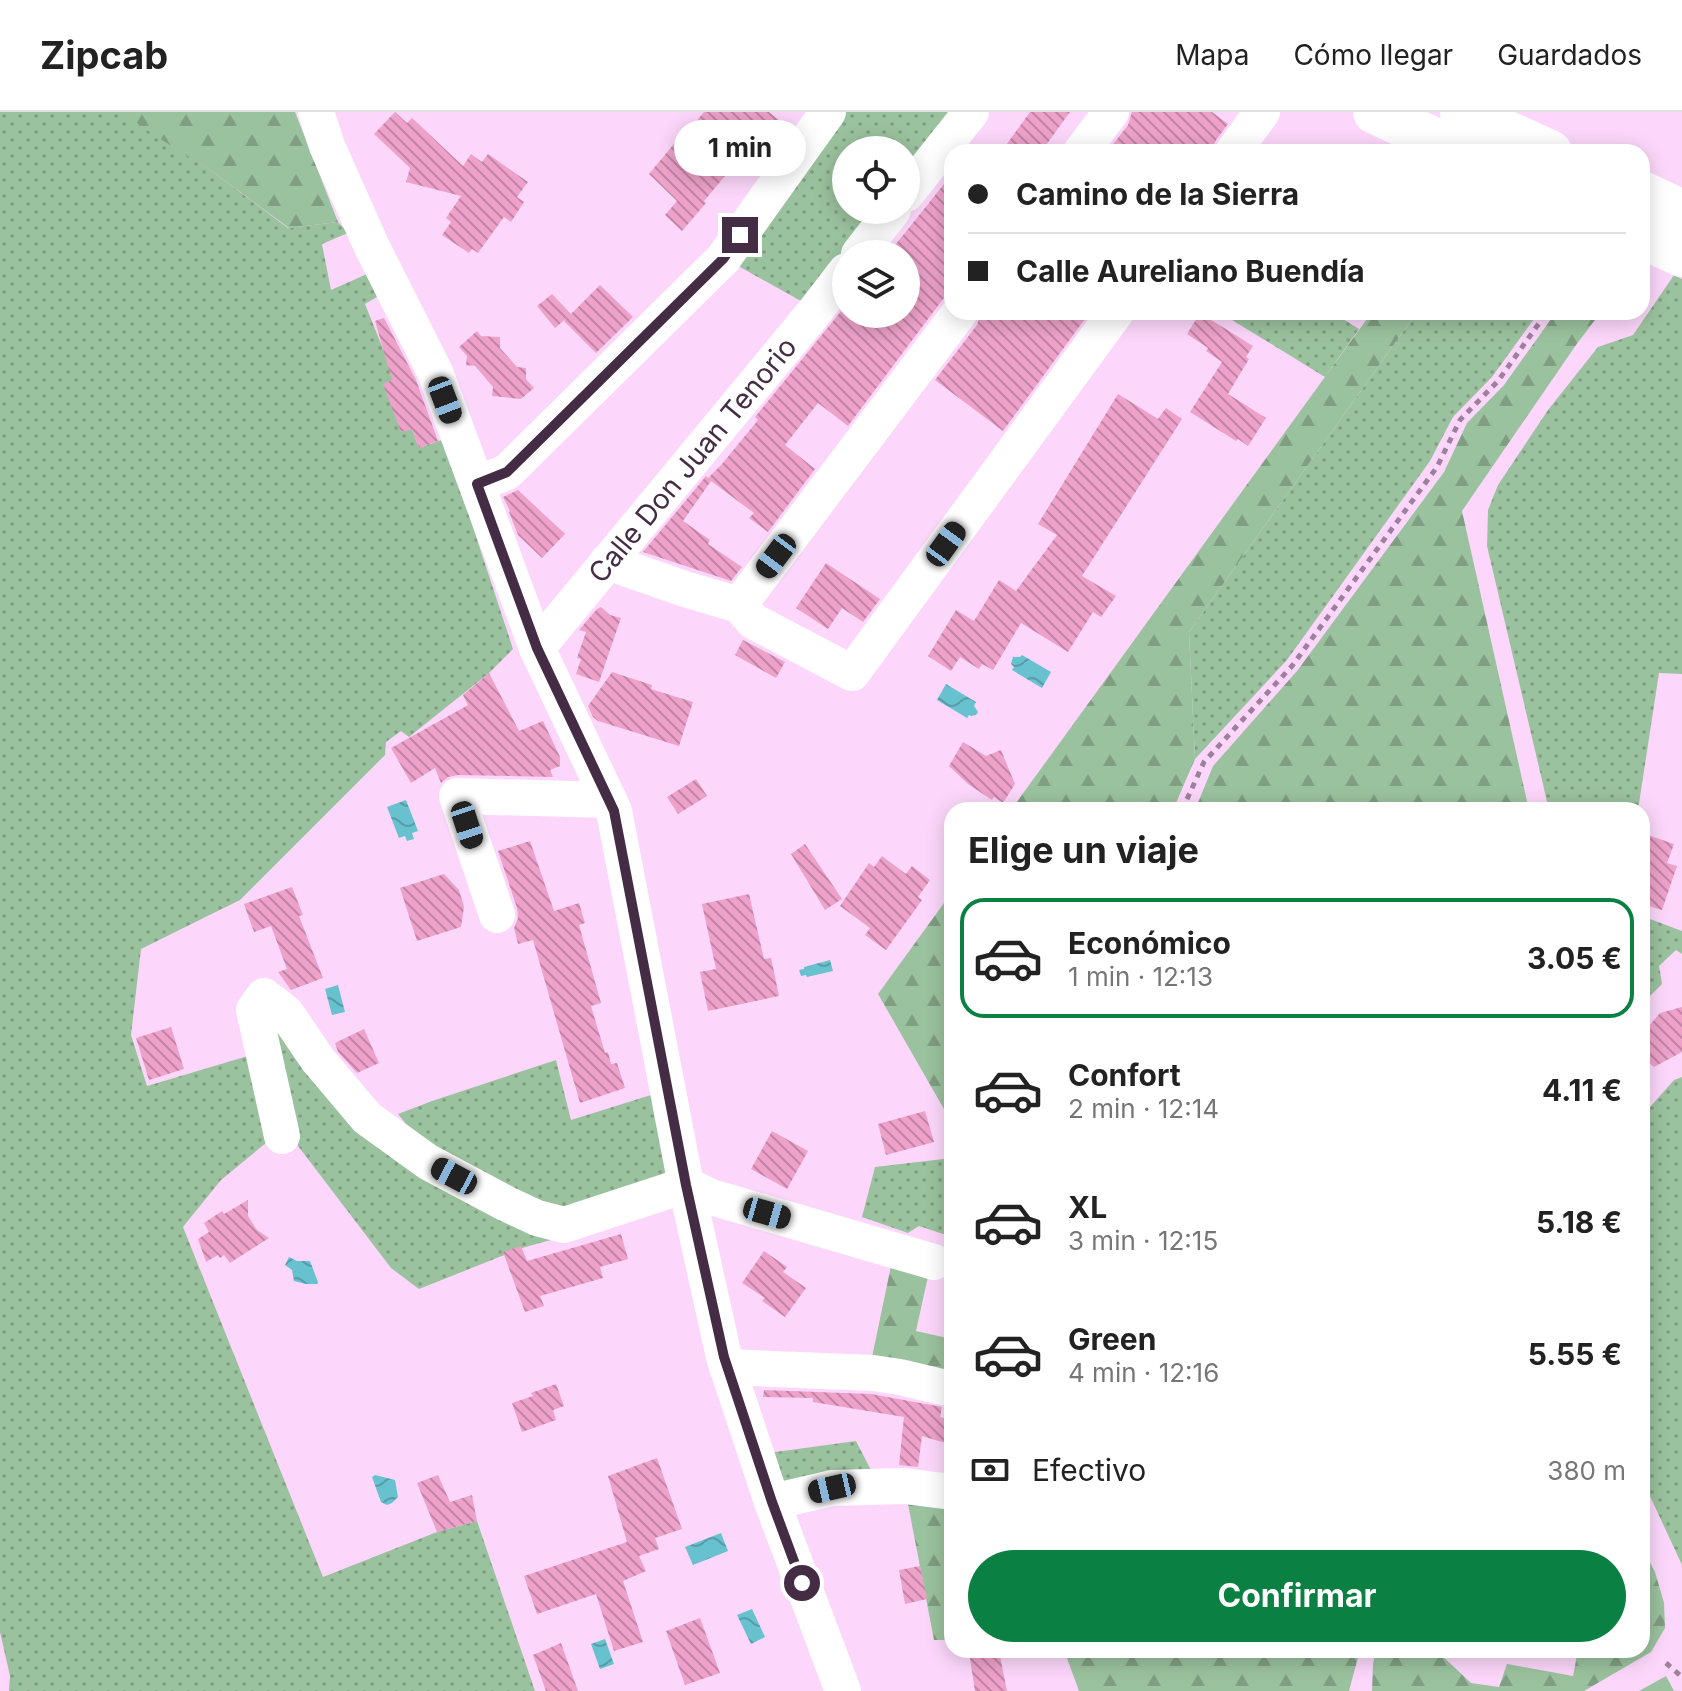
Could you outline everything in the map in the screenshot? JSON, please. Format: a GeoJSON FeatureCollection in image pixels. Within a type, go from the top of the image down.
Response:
{"type":"FeatureCollection","features":[{"type":"Feature","properties":{"kind":"main road"},"geometry":{"type":"LineString","coordinates":[[1375,112],[1444,144]]}},
{"type":"Feature","properties":{"kind":"main road"},"geometry":{"type":"LineString","coordinates":[[1462,112],[1532,144]]}},
{"type":"Feature","properties":{"kind":"main road"},"geometry":{"type":"LineString","coordinates":[[1650,197],[1682,215]]}},
{"type":"Feature","properties":{"kind":"main road"},"geometry":{"type":"LineString","coordinates":[[1650,241],[1682,255]]}},
{"type":"Feature","properties":{"kind":"street"},"geometry":{"type":"LineString","coordinates":[[316,112],[327,146],[372,247],[435,372],[537,648],[614,811],[686,1185],[727,1367],[772,1502],[843,1691]]}},
{"type":"Feature","properties":{"kind":"street"},"geometry":{"type":"LineString","coordinates":[[477,484],[507,472],[723,259],[828,112]]}},
{"type":"Feature","properties":{"kind":"street"},"geometry":{"type":"LineString","coordinates":[[946,144],[971,112]]}},
{"type":"Feature","properties":{"kind":"street"},"geometry":{"type":"LineString","coordinates":[[1087,144],[1111,112]]}},
{"type":"Feature","properties":{"kind":"street"},"geometry":{"type":"LineString","coordinates":[[1239,144],[1262,112]]}},
{"type":"Feature","properties":{"kind":"street"},"geometry":{"type":"LineString","coordinates":[[920,176],[944,146]]}},
{"type":"Feature","properties":{"kind":"street"},"geometry":{"type":"LineString","coordinates":[[870,240],[882,224]]}},
{"type":"Feature","properties":{"kind":"street","name":"Calle Don Juan Tenorio"},"geometry":{"type":"LineString","coordinates":[[537,648],[832,289]]}},
{"type":"Feature","properties":{"kind":"street"},"geometry":{"type":"LineString","coordinates":[[739,605],[954,320]]}},
{"type":"Feature","properties":{"kind":"street"},"geometry":{"type":"LineString","coordinates":[[607,562],[739,605],[753,621],[852,673],[1110,320]]}},
{"type":"Feature","properties":{"kind":"street"},"geometry":{"type":"LineString","coordinates":[[497,915],[457,796],[609,800]]}},
{"type":"Feature","properties":{"kind":"street"},"geometry":{"type":"LineString","coordinates":[[282,1136],[254,1010],[264,996],[286,1013],[318,1060],[367,1118],[428,1162],[537,1218],[564,1225],[686,1185],[711,1197],[934,1262]]}},
{"type":"Feature","properties":{"kind":"street"},"geometry":{"type":"LineString","coordinates":[[727,1367],[873,1373],[942,1387]]}},
{"type":"Feature","properties":{"kind":"street"},"geometry":{"type":"LineString","coordinates":[[772,1502],[832,1488],[904,1486],[944,1491]]}},
{"type":"Feature","properties":{"kind":"path"},"geometry":{"type":"LineString","coordinates":[[1186,802],[1204,762],[1292,666],[1437,467],[1460,420],[1498,381],[1541,320]]}},
{"type":"Feature","properties":{"kind":"path"},"geometry":{"type":"LineString","coordinates":[[1666,1663],[1682,1677]]}},
{"type":"Feature","properties":{"kind":"green space"},"geometry":{"type":"Polygon","coordinates":[[[0,112],[123,112],[213,172],[288,228],[338,222],[348,233],[322,244],[331,290],[367,274],[380,295],[365,304],[393,374],[401,432],[412,429],[419,448],[444,439],[513,649],[489,673],[409,737],[401,731],[386,742],[385,755],[240,900],[141,949],[131,1035],[147,1086],[248,1056],[272,1138],[221,1180],[183,1227],[323,1577],[437,1532],[477,1521],[535,1691],[9,1691],[10,1676],[0,1632],[0,112]]]}},
{"type":"Feature","properties":{"kind":"green space"},"geometry":{"type":"Polygon","coordinates":[[[122,112],[295,112],[338,222],[289,228],[213,172],[122,112]]]}},
{"type":"Feature","properties":{"kind":"green space"},"geometry":{"type":"Polygon","coordinates":[[[840,112],[963,112],[920,166],[920,136],[832,136],[832,224],[875,224],[862,240],[832,240],[832,278],[810,306],[731,262],[840,112]]]}},
{"type":"Feature","properties":{"kind":"green space"},"geometry":{"type":"Polygon","coordinates":[[[1674,275],[1682,279],[1682,674],[1659,673],[1639,802],[1547,802],[1487,546],[1488,510],[1498,485],[1548,410],[1598,347],[1633,335],[1643,320],[1650,320],[1650,310],[1674,275]]]}},
{"type":"Feature","properties":{"kind":"green space"},"geometry":{"type":"Polygon","coordinates":[[[1232,320],[1345,320],[1359,329],[1325,377],[1232,320]]]}},
{"type":"Feature","properties":{"kind":"green space"},"geometry":{"type":"Polygon","coordinates":[[[1366,320],[1411,320],[1189,632],[1195,759],[1176,802],[1017,802],[1366,320]]]}},
{"type":"Feature","properties":{"kind":"green space"},"geometry":{"type":"Polygon","coordinates":[[[1411,320],[1533,320],[1492,377],[1453,417],[1430,461],[1287,660],[1195,759],[1189,632],[1411,320]]]}},
{"type":"Feature","properties":{"kind":"green space"},"geometry":{"type":"Polygon","coordinates":[[[1550,320],[1595,320],[1462,511],[1527,802],[1198,802],[1213,766],[1297,671],[1444,472],[1467,423],[1504,385],[1550,320]]]}},
{"type":"Feature","properties":{"kind":"green space"},"geometry":{"type":"Polygon","coordinates":[[[944,903],[944,1109],[878,994],[944,903]]]}},
{"type":"Feature","properties":{"kind":"green space"},"geometry":{"type":"Polygon","coordinates":[[[1650,919],[1682,931],[1682,954],[1676,950],[1659,966],[1662,984],[1650,996],[1650,919]]]}},
{"type":"Feature","properties":{"kind":"green space"},"geometry":{"type":"Polygon","coordinates":[[[275,1019],[321,1080],[558,1238],[522,1248],[419,1289],[391,1268],[298,1146],[283,1118],[275,1019]]]}},
{"type":"Feature","properties":{"kind":"green space"},"geometry":{"type":"Polygon","coordinates":[[[556,1060],[571,1120],[651,1095],[671,1176],[592,1208],[535,1208],[418,1139],[398,1114],[432,1101],[556,1060]]]}},
{"type":"Feature","properties":{"kind":"green space"},"geometry":{"type":"Polygon","coordinates":[[[1682,1077],[1682,1565],[1650,1496],[1650,1107],[1674,1080],[1682,1077]]]}},
{"type":"Feature","properties":{"kind":"green space"},"geometry":{"type":"Polygon","coordinates":[[[944,1159],[944,1234],[919,1226],[908,1233],[862,1217],[875,1167],[944,1159]]]}},
{"type":"Feature","properties":{"kind":"green space"},"geometry":{"type":"Polygon","coordinates":[[[892,1261],[929,1272],[916,1331],[944,1337],[944,1384],[870,1367],[892,1261]]]}},
{"type":"Feature","properties":{"kind":"green space"},"geometry":{"type":"Polygon","coordinates":[[[856,1441],[873,1474],[780,1489],[768,1453],[856,1441]]]}},
{"type":"Feature","properties":{"kind":"green space"},"geometry":{"type":"Polygon","coordinates":[[[908,1504],[944,1506],[944,1640],[934,1640],[908,1504]]]}},
{"type":"Feature","properties":{"kind":"green space"},"geometry":{"type":"Polygon","coordinates":[[[1650,1562],[1664,1603],[1665,1628],[1651,1652],[1650,1562]]]}},
{"type":"Feature","properties":{"kind":"green space"},"geometry":{"type":"Polygon","coordinates":[[[1067,1658],[1358,1658],[1349,1691],[1079,1691],[1067,1658]]]}},
{"type":"Feature","properties":{"kind":"green space"},"geometry":{"type":"Polygon","coordinates":[[[1374,1658],[1444,1658],[1471,1683],[1499,1687],[1507,1664],[1573,1676],[1576,1658],[1641,1658],[1584,1691],[1372,1691],[1374,1658]]]}},
{"type":"Feature","properties":{"kind":"green space"},"geometry":{"type":"Polygon","coordinates":[[[1666,1676],[1674,1691],[1639,1691],[1666,1676]]]}},
{"type":"Feature","properties":{"kind":"water"},"geometry":{"type":"Polygon","coordinates":[[[1022,655],[1051,672],[1042,688],[1012,670],[1013,657],[1022,655]]]}},
{"type":"Feature","properties":{"kind":"water"},"geometry":{"type":"Polygon","coordinates":[[[946,684],[976,702],[976,715],[967,718],[937,700],[946,684]]]}},
{"type":"Feature","properties":{"kind":"water"},"geometry":{"type":"Polygon","coordinates":[[[406,800],[418,831],[412,833],[414,839],[407,841],[405,836],[399,838],[387,807],[406,800]]]}},
{"type":"Feature","properties":{"kind":"water"},"geometry":{"type":"Polygon","coordinates":[[[830,960],[833,971],[801,976],[799,970],[804,967],[830,960]]]}},
{"type":"Feature","properties":{"kind":"water"},"geometry":{"type":"Polygon","coordinates":[[[338,985],[345,1012],[332,1015],[325,989],[338,985]]]}},
{"type":"Feature","properties":{"kind":"water"},"geometry":{"type":"Polygon","coordinates":[[[289,1257],[297,1261],[310,1261],[317,1284],[294,1281],[292,1270],[285,1265],[289,1257]]]}},
{"type":"Feature","properties":{"kind":"water"},"geometry":{"type":"Polygon","coordinates":[[[372,1477],[395,1480],[398,1497],[392,1503],[387,1505],[381,1502],[372,1477]]]}},
{"type":"Feature","properties":{"kind":"water"},"geometry":{"type":"Polygon","coordinates":[[[721,1533],[728,1551],[693,1565],[685,1547],[721,1533]]]}},
{"type":"Feature","properties":{"kind":"water"},"geometry":{"type":"Polygon","coordinates":[[[752,1609],[765,1637],[751,1644],[737,1615],[752,1609]]]}},
{"type":"Feature","properties":{"kind":"water"},"geometry":{"type":"Polygon","coordinates":[[[605,1639],[614,1664],[600,1669],[591,1644],[605,1639]]]}},
{"type":"Feature","properties":{"kind":"building"},"geometry":{"type":"Polygon","coordinates":[[[395,112],[407,123],[412,118],[463,166],[471,154],[482,162],[488,154],[528,182],[517,197],[524,202],[511,222],[504,217],[478,253],[472,249],[469,253],[442,235],[451,222],[446,218],[461,196],[406,182],[410,168],[374,134],[395,112]]]}},
{"type":"Feature","properties":{"kind":"building"},"geometry":{"type":"Polygon","coordinates":[[[704,112],[769,112],[780,121],[741,169],[735,164],[682,231],[665,215],[677,201],[649,174],[704,112]]]}},
{"type":"Feature","properties":{"kind":"building"},"geometry":{"type":"Polygon","coordinates":[[[1030,112],[1070,112],[1047,144],[1007,144],[1030,112]]]}},
{"type":"Feature","properties":{"kind":"building"},"geometry":{"type":"Polygon","coordinates":[[[1132,112],[1212,112],[1228,124],[1214,144],[1113,144],[1128,125],[1132,112]]]}},
{"type":"Feature","properties":{"kind":"building"},"geometry":{"type":"Polygon","coordinates":[[[944,184],[944,298],[848,426],[818,403],[785,445],[815,469],[768,532],[749,518],[754,513],[711,481],[683,521],[710,540],[708,544],[742,567],[731,581],[643,552],[706,476],[708,478],[722,464],[758,420],[755,417],[832,322],[832,328],[920,328],[920,240],[899,240],[912,224],[920,224],[920,214],[944,184]]]}},
{"type":"Feature","properties":{"kind":"building"},"geometry":{"type":"Polygon","coordinates":[[[600,285],[633,317],[596,353],[564,321],[568,317],[555,328],[537,306],[552,294],[571,314],[600,285]]]}},
{"type":"Feature","properties":{"kind":"building"},"geometry":{"type":"Polygon","coordinates":[[[384,318],[416,380],[438,441],[419,448],[412,429],[401,432],[383,384],[392,380],[375,321],[384,318]]]}},
{"type":"Feature","properties":{"kind":"building"},"geometry":{"type":"Polygon","coordinates":[[[979,320],[1084,320],[1003,431],[935,380],[979,320]]]}},
{"type":"Feature","properties":{"kind":"building"},"geometry":{"type":"Polygon","coordinates":[[[1196,320],[1211,320],[1253,346],[1246,357],[1249,359],[1228,394],[1266,418],[1248,446],[1190,412],[1222,362],[1187,334],[1196,320]]]}},
{"type":"Feature","properties":{"kind":"building"},"geometry":{"type":"Polygon","coordinates":[[[477,331],[481,336],[500,337],[500,348],[517,367],[526,368],[526,379],[534,388],[521,399],[492,396],[493,387],[475,366],[466,365],[467,356],[459,347],[477,331]]]}},
{"type":"Feature","properties":{"kind":"building"},"geometry":{"type":"Polygon","coordinates":[[[1118,394],[1158,419],[1166,408],[1182,419],[1082,576],[1116,596],[1101,617],[1093,612],[1068,652],[1021,623],[993,670],[982,664],[979,669],[960,657],[951,671],[928,656],[956,610],[974,621],[999,580],[1016,591],[1057,535],[1038,524],[1118,394]]]}},
{"type":"Feature","properties":{"kind":"building"},"geometry":{"type":"Polygon","coordinates":[[[518,490],[565,534],[542,558],[518,535],[503,497],[518,490]]]}},
{"type":"Feature","properties":{"kind":"building"},"geometry":{"type":"Polygon","coordinates":[[[826,563],[880,599],[863,622],[842,608],[828,629],[796,608],[826,563]]]}},
{"type":"Feature","properties":{"kind":"building"},"geometry":{"type":"Polygon","coordinates":[[[601,607],[610,615],[621,618],[599,682],[576,674],[581,659],[577,658],[586,632],[579,630],[601,607]]]}},
{"type":"Feature","properties":{"kind":"building"},"geometry":{"type":"Polygon","coordinates":[[[743,640],[785,662],[776,678],[735,655],[743,640]]]}},
{"type":"Feature","properties":{"kind":"building"},"geometry":{"type":"Polygon","coordinates":[[[612,672],[693,702],[679,746],[593,717],[588,706],[612,672]]]}},
{"type":"Feature","properties":{"kind":"building"},"geometry":{"type":"Polygon","coordinates":[[[489,673],[519,731],[543,721],[560,757],[560,766],[550,770],[553,777],[458,775],[448,777],[441,783],[435,768],[411,783],[391,748],[468,705],[463,695],[489,673]]]}},
{"type":"Feature","properties":{"kind":"building"},"geometry":{"type":"Polygon","coordinates":[[[963,742],[986,756],[1001,750],[1015,784],[1004,802],[994,797],[992,800],[949,766],[963,742]]]}},
{"type":"Feature","properties":{"kind":"building"},"geometry":{"type":"Polygon","coordinates":[[[696,779],[707,796],[678,814],[667,797],[696,779]]]}},
{"type":"Feature","properties":{"kind":"building"},"geometry":{"type":"Polygon","coordinates":[[[1650,836],[1674,844],[1667,863],[1677,866],[1662,910],[1650,906],[1650,836]]]}},
{"type":"Feature","properties":{"kind":"building"},"geometry":{"type":"Polygon","coordinates":[[[530,841],[554,911],[579,903],[585,923],[579,925],[601,1003],[591,1006],[605,1053],[608,1052],[611,1064],[617,1063],[625,1088],[580,1103],[533,940],[518,944],[514,928],[518,918],[517,908],[498,851],[530,841]]]}},
{"type":"Feature","properties":{"kind":"building"},"geometry":{"type":"Polygon","coordinates":[[[805,844],[842,899],[825,910],[791,854],[805,844]]]}},
{"type":"Feature","properties":{"kind":"building"},"geometry":{"type":"Polygon","coordinates":[[[882,856],[906,874],[912,866],[930,880],[918,897],[922,900],[886,950],[865,935],[870,928],[840,906],[869,863],[874,867],[882,856]]]}},
{"type":"Feature","properties":{"kind":"building"},"geometry":{"type":"Polygon","coordinates":[[[444,874],[459,890],[464,907],[461,927],[417,941],[400,888],[444,874]]]}},
{"type":"Feature","properties":{"kind":"building"},"geometry":{"type":"Polygon","coordinates":[[[292,887],[303,915],[299,916],[323,978],[291,990],[278,972],[287,969],[271,926],[254,932],[244,904],[292,887]]]}},
{"type":"Feature","properties":{"kind":"building"},"geometry":{"type":"Polygon","coordinates":[[[749,894],[764,959],[771,958],[779,996],[708,1011],[700,972],[716,969],[702,904],[749,894]]]}},
{"type":"Feature","properties":{"kind":"building"},"geometry":{"type":"Polygon","coordinates":[[[1682,1007],[1682,1052],[1654,1067],[1650,1064],[1650,1025],[1660,1013],[1682,1007]]]}},
{"type":"Feature","properties":{"kind":"building"},"geometry":{"type":"Polygon","coordinates":[[[171,1027],[184,1069],[149,1080],[136,1038],[171,1027]]]}},
{"type":"Feature","properties":{"kind":"building"},"geometry":{"type":"Polygon","coordinates":[[[364,1029],[379,1063],[357,1073],[338,1052],[335,1043],[364,1029]]]}},
{"type":"Feature","properties":{"kind":"building"},"geometry":{"type":"Polygon","coordinates":[[[925,1111],[934,1142],[886,1155],[878,1124],[925,1111]]]}},
{"type":"Feature","properties":{"kind":"building"},"geometry":{"type":"Polygon","coordinates":[[[772,1131],[808,1151],[787,1189],[751,1169],[772,1131]]]}},
{"type":"Feature","properties":{"kind":"building"},"geometry":{"type":"Polygon","coordinates":[[[248,1200],[248,1216],[257,1230],[269,1238],[230,1263],[224,1255],[206,1262],[198,1239],[209,1232],[204,1223],[248,1200]]]}},
{"type":"Feature","properties":{"kind":"building"},"geometry":{"type":"Polygon","coordinates":[[[621,1234],[628,1259],[600,1267],[603,1278],[540,1296],[544,1306],[525,1312],[503,1252],[521,1246],[527,1261],[621,1234]]]}},
{"type":"Feature","properties":{"kind":"building"},"geometry":{"type":"Polygon","coordinates":[[[764,1251],[787,1267],[783,1272],[806,1288],[785,1317],[762,1301],[765,1298],[742,1283],[764,1251]]]}},
{"type":"Feature","properties":{"kind":"building"},"geometry":{"type":"Polygon","coordinates":[[[556,1384],[564,1406],[553,1410],[556,1420],[522,1432],[512,1403],[556,1384]]]}},
{"type":"Feature","properties":{"kind":"building"},"geometry":{"type":"Polygon","coordinates":[[[764,1390],[871,1394],[942,1407],[940,1417],[944,1418],[944,1443],[922,1436],[918,1467],[899,1465],[904,1417],[813,1402],[813,1398],[763,1397],[764,1390]]]}},
{"type":"Feature","properties":{"kind":"building"},"geometry":{"type":"Polygon","coordinates":[[[657,1458],[682,1529],[655,1538],[659,1549],[639,1556],[646,1571],[623,1581],[643,1642],[614,1651],[596,1594],[537,1614],[524,1576],[627,1542],[608,1476],[657,1458]]]}},
{"type":"Feature","properties":{"kind":"building"},"geometry":{"type":"Polygon","coordinates":[[[438,1475],[450,1502],[472,1495],[477,1521],[437,1532],[417,1483],[438,1475]]]}},
{"type":"Feature","properties":{"kind":"building"},"geometry":{"type":"Polygon","coordinates":[[[920,1566],[927,1599],[905,1604],[899,1570],[920,1566]]]}},
{"type":"Feature","properties":{"kind":"building"},"geometry":{"type":"Polygon","coordinates":[[[700,1618],[720,1673],[685,1685],[666,1631],[700,1618]]]}},
{"type":"Feature","properties":{"kind":"building"},"geometry":{"type":"Polygon","coordinates":[[[561,1643],[578,1691],[546,1691],[533,1655],[561,1643]]]}},
{"type":"Feature","properties":{"kind":"building"},"geometry":{"type":"Polygon","coordinates":[[[970,1658],[1000,1658],[1007,1691],[975,1691],[970,1658]]]}},
{"type":"Feature","properties":{"kind":"route"},"geometry":{"type":"LineString","coordinates":[[740,235],[723,259],[507,472],[477,484],[537,648],[614,811],[686,1185],[724,1357],[802,1583]]}}]}
